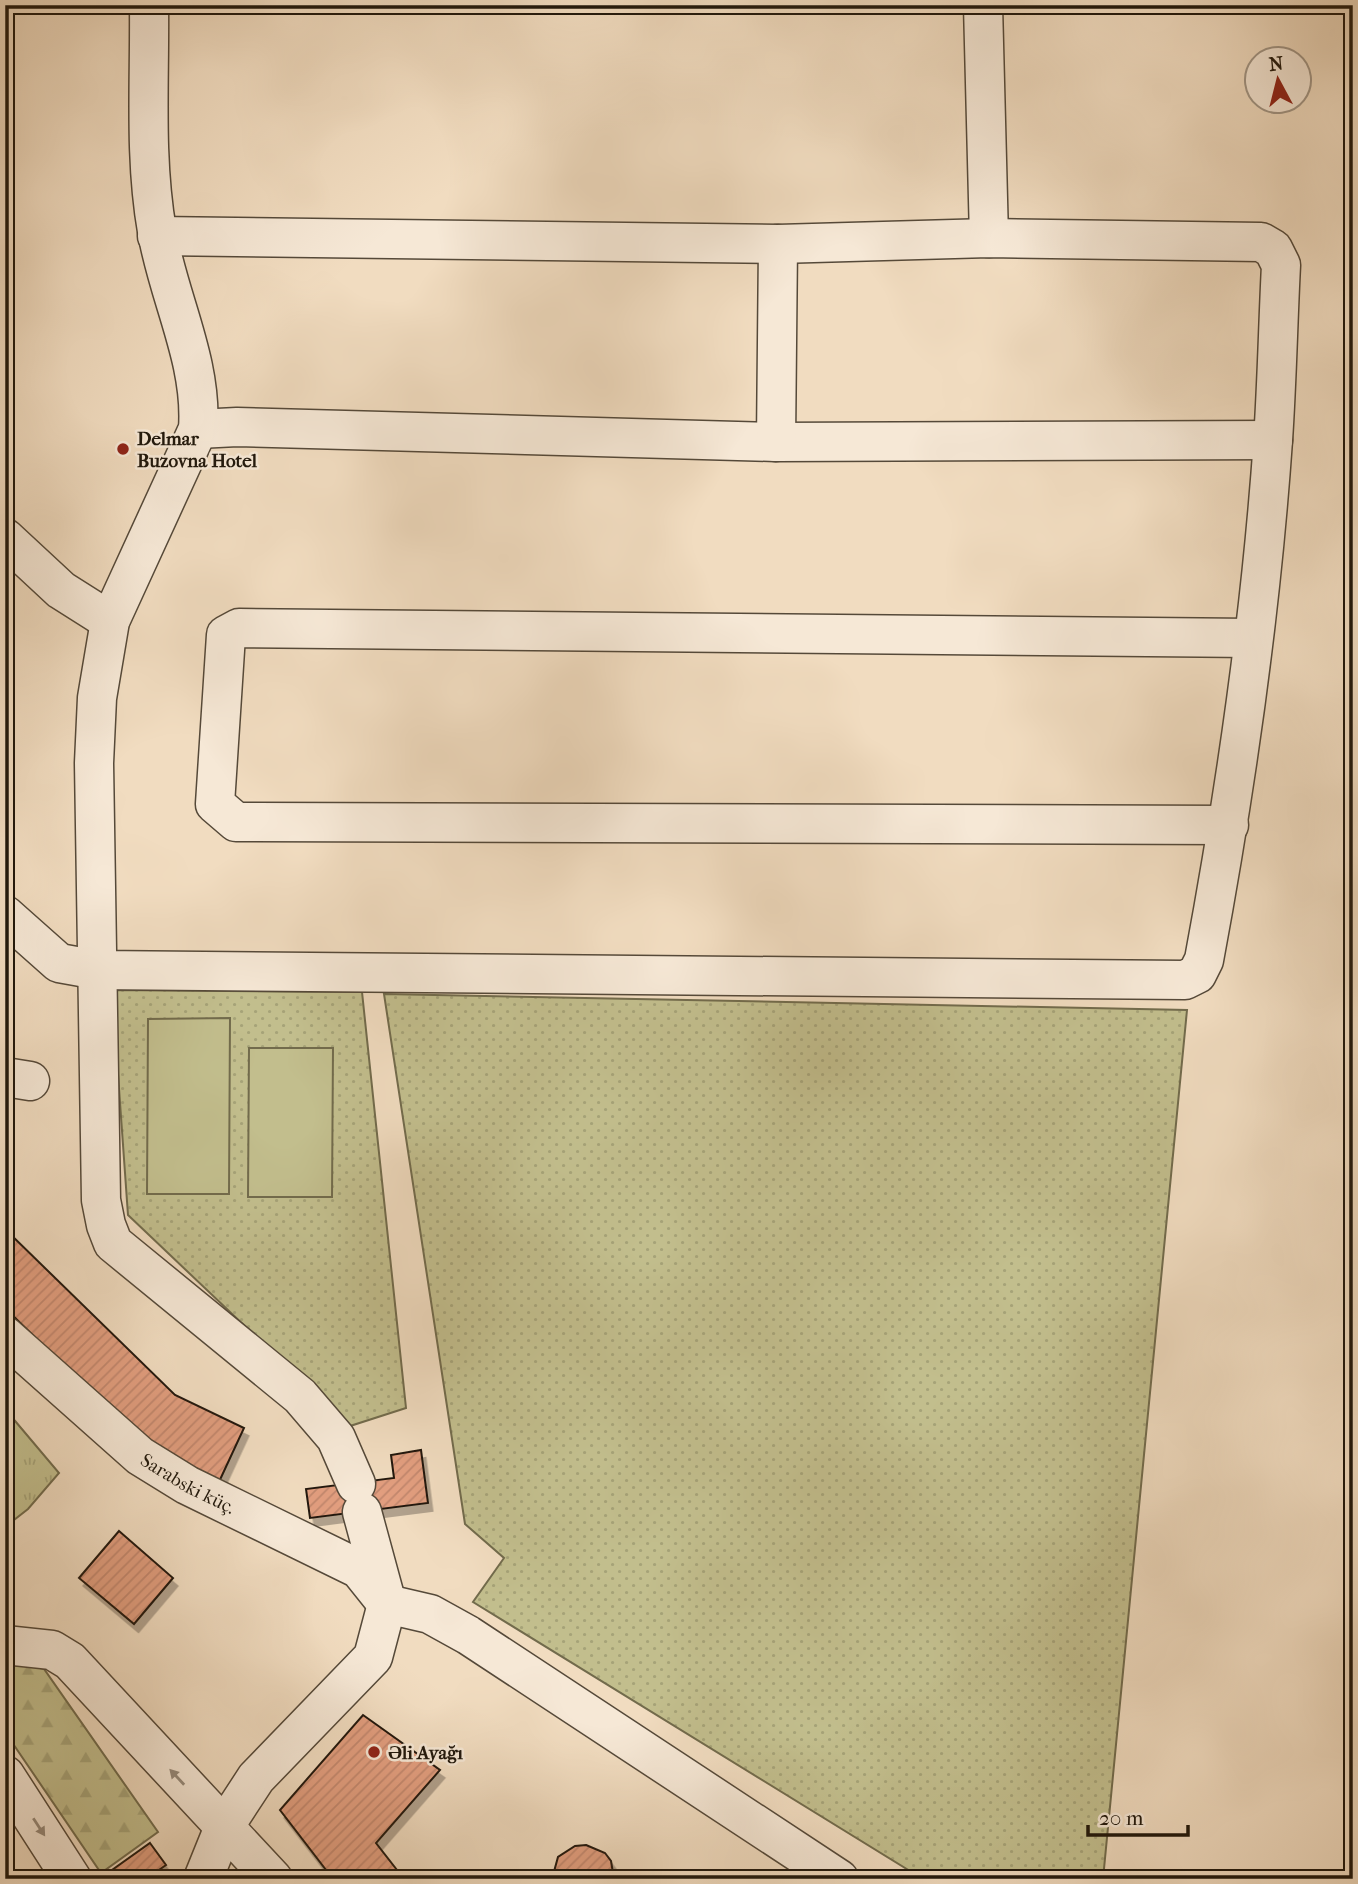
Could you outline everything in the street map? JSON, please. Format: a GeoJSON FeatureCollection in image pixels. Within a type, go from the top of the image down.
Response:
{"type":"FeatureCollection","features":[{"type":"Feature","properties":{"kind":"street"},"geometry":{"type":"LineString","coordinates":[[149,5],[151,198],[158,236],[192,361],[200,407],[198,429],[110,621],[97,698],[94,763],[101,1200],[113,1243],[300,1396],[335,1438],[359,1498],[387,1604],[373,1657],[281,1749],[240,1800],[224,1828],[203,1879]]}},
{"type":"Feature","properties":{"kind":"street"},"geometry":{"type":"LineString","coordinates":[[983,5],[989,238]]}},
{"type":"Feature","properties":{"kind":"street"},"geometry":{"type":"LineString","coordinates":[[5,915],[59,963],[98,970],[1185,980],[1196,974],[1205,960],[1229,825],[1253,638],[1273,440],[1281,265],[1273,249],[1261,242],[989,238],[778,244],[158,236]]}},
{"type":"Feature","properties":{"kind":"street"},"geometry":{"type":"LineString","coordinates":[[776,442],[778,244]]}},
{"type":"Feature","properties":{"kind":"street"},"geometry":{"type":"LineString","coordinates":[[198,429],[776,442],[1273,440]]}},
{"type":"Feature","properties":{"kind":"street"},"geometry":{"type":"LineString","coordinates":[[5,538],[61,590],[110,621]]}},
{"type":"Feature","properties":{"kind":"street"},"geometry":{"type":"LineString","coordinates":[[1229,825],[236,822],[215,804],[226,635],[239,628],[1253,638]]}},
{"type":"Feature","properties":{"kind":"street","name":"Sarabski küç."},"geometry":{"type":"LineString","coordinates":[[5,1336],[140,1456],[187,1485],[359,1569],[387,1604]]}},
{"type":"Feature","properties":{"kind":"street"},"geometry":{"type":"LineString","coordinates":[[387,1604],[430,1614],[479,1642],[839,1879]]}},
{"type":"Feature","properties":{"kind":"street"},"geometry":{"type":"LineString","coordinates":[[5,1645],[52,1650],[69,1661],[273,1879]]}},
{"type":"Feature","properties":{"kind":"street"},"geometry":{"type":"LineString","coordinates":[[5,1775],[72,1879]]}},
{"type":"Feature","properties":{"kind":"green space"},"geometry":{"type":"Polygon","coordinates":[[[112,990],[362,992],[406,1408],[350,1426],[128,1215],[112,990]]]}},
{"type":"Feature","properties":{"kind":"green space"},"geometry":{"type":"Polygon","coordinates":[[[384,994],[1187,1010],[1103,1879],[923,1879],[473,1602],[504,1558],[465,1524],[384,994]]]}},
{"type":"Feature","properties":{"kind":"green space"},"geometry":{"type":"Polygon","coordinates":[[[230,1018],[229,1194],[147,1194],[148,1019],[230,1018]]]}},
{"type":"Feature","properties":{"kind":"green space"},"geometry":{"type":"Polygon","coordinates":[[[249,1048],[333,1048],[332,1197],[248,1197],[249,1048]]]}},
{"type":"Feature","properties":{"kind":"green space"},"geometry":{"type":"Polygon","coordinates":[[[5,1409],[59,1473],[28,1509],[5,1527],[5,1409]]]}},
{"type":"Feature","properties":{"kind":"green space"},"geometry":{"type":"Polygon","coordinates":[[[19,1663],[44,1669],[158,1832],[101,1873],[5,1732],[5,1669],[19,1663]]]}},
{"type":"Feature","properties":{"kind":"building"},"geometry":{"type":"Polygon","coordinates":[[[5,1229],[175,1395],[244,1428],[218,1484],[143,1443],[5,1308],[5,1229]]]}},
{"type":"Feature","properties":{"kind":"building"},"geometry":{"type":"Polygon","coordinates":[[[421,1450],[428,1503],[310,1518],[306,1489],[394,1478],[391,1455],[421,1450]]]}},
{"type":"Feature","properties":{"kind":"building"},"geometry":{"type":"Polygon","coordinates":[[[119,1531],[173,1578],[134,1624],[79,1578],[119,1531]]]}},
{"type":"Feature","properties":{"kind":"building"},"geometry":{"type":"Polygon","coordinates":[[[363,1715],[440,1770],[376,1843],[404,1879],[333,1879],[280,1810],[363,1715]]]}},
{"type":"Feature","properties":{"kind":"building"},"geometry":{"type":"Polygon","coordinates":[[[150,1843],[166,1865],[146,1879],[118,1879],[112,1870],[150,1843]]]}},
{"type":"Feature","properties":{"kind":"building"},"geometry":{"type":"Polygon","coordinates":[[[586,1845],[605,1853],[611,1861],[614,1879],[552,1879],[558,1857],[575,1846],[586,1845]]]}},
{"type":"Feature","properties":{"kind":"place","name":"Delmar Buzovna Hotel"},"geometry":{"type":"Point","coordinates":[123,449]}},
{"type":"Feature","properties":{"kind":"place","name":"Əli Ayağı"},"geometry":{"type":"Point","coordinates":[374,1752]}}]}
